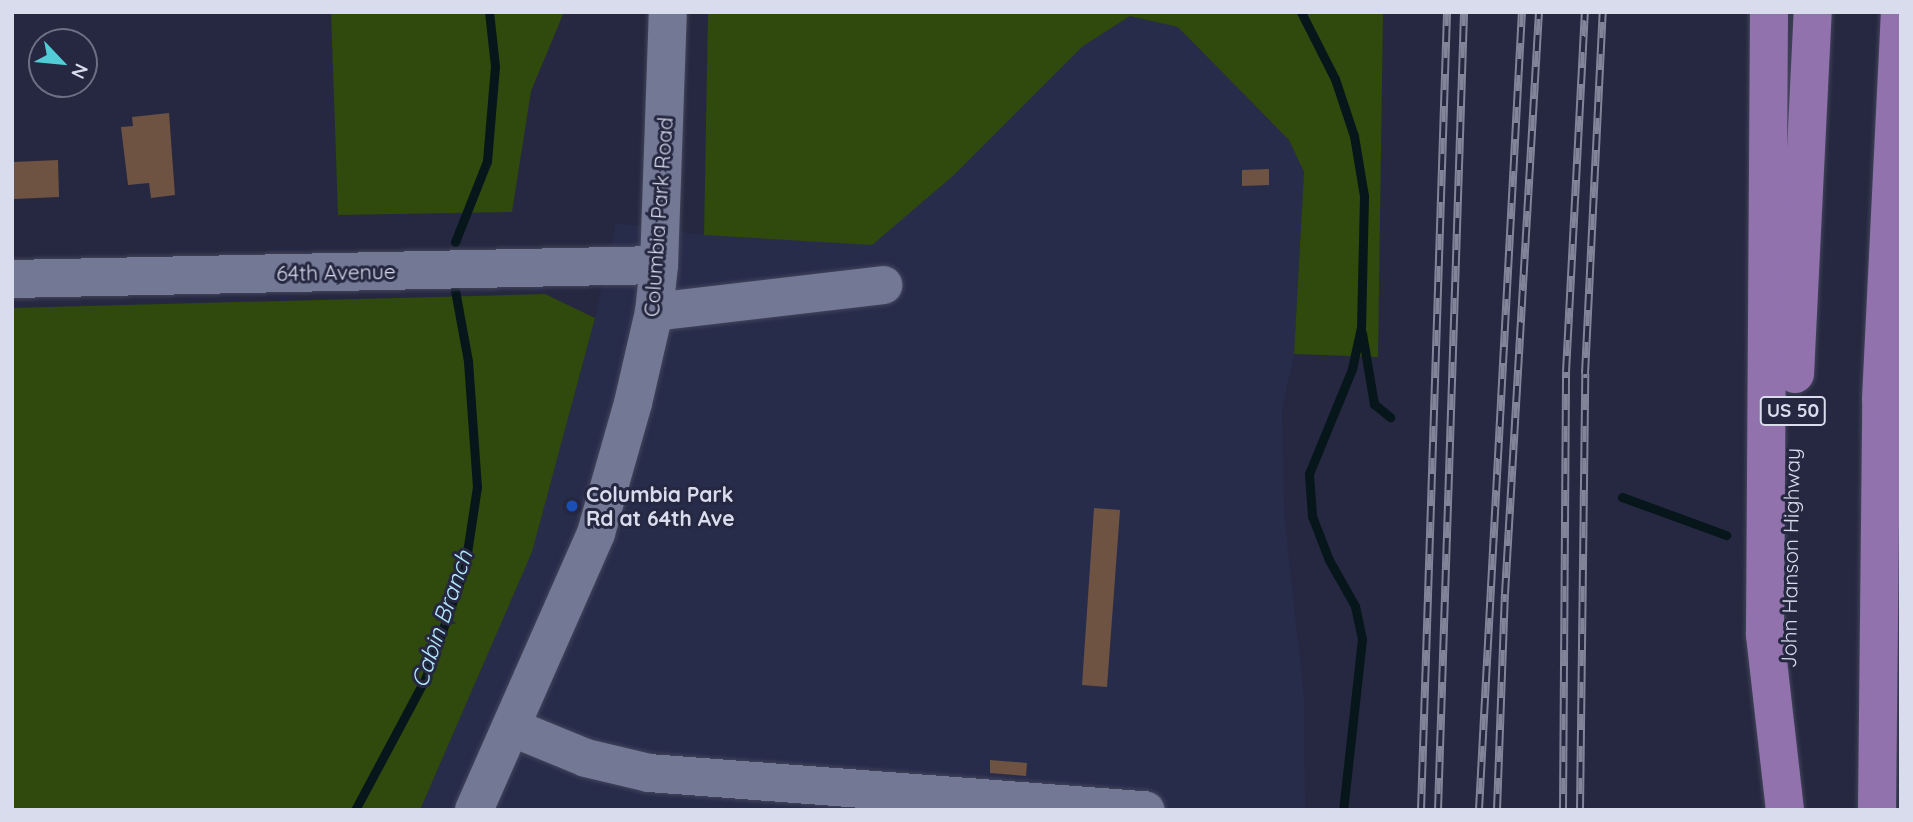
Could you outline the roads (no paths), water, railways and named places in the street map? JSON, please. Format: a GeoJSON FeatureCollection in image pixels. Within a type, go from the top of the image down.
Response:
{"type":"FeatureCollection","features":[{"type":"Feature","properties":{"kind":"highway"},"geometry":{"type":"LineString","coordinates":[[1769,12],[1765,635],[1786,810]]}},
{"type":"Feature","properties":{"kind":"highway","name":"John Hanson Highway"},"geometry":{"type":"LineString","coordinates":[[1786,810],[1792,429],[1813,12]]}},
{"type":"Feature","properties":{"kind":"highway"},"geometry":{"type":"LineString","coordinates":[[1877,810],[1881,399],[1900,12]]}},
{"type":"Feature","properties":{"kind":"street","name":"Columbia Park Road"},"geometry":{"type":"LineString","coordinates":[[474,810],[513,728],[596,533],[654,312],[659,265],[668,12]]}},
{"type":"Feature","properties":{"kind":"street","name":"64th Avenue"},"geometry":{"type":"LineString","coordinates":[[12,279],[659,265]]}},
{"type":"Feature","properties":{"kind":"street"},"geometry":{"type":"LineString","coordinates":[[654,312],[883,285]]}},
{"type":"Feature","properties":{"kind":"street"},"geometry":{"type":"LineString","coordinates":[[513,728],[586,758],[649,773],[1146,810]]}},
{"type":"Feature","properties":{"kind":"waterway","name":"Cabin Branch"},"geometry":{"type":"LineString","coordinates":[[455,242],[487,161],[495,66],[489,12]]}},
{"type":"Feature","properties":{"kind":"waterway"},"geometry":{"type":"LineString","coordinates":[[1301,12],[1335,79],[1354,136],[1364,196],[1361,327],[1352,369],[1309,474],[1312,516],[1329,560],[1355,606],[1362,639],[1343,810]]}},
{"type":"Feature","properties":{"kind":"waterway","name":"Cabin Branch"},"geometry":{"type":"LineString","coordinates":[[355,810],[426,677],[465,566],[477,487],[468,361],[455,290]]}},
{"type":"Feature","properties":{"kind":"waterway"},"geometry":{"type":"LineString","coordinates":[[1362,333],[1374,404],[1390,417]]}},
{"type":"Feature","properties":{"kind":"waterway"},"geometry":{"type":"LineString","coordinates":[[1622,497],[1726,535]]}},
{"type":"Feature","properties":{"kind":"railway"},"geometry":{"type":"LineString","coordinates":[[1421,810],[1447,12]]}},
{"type":"Feature","properties":{"kind":"railway"},"geometry":{"type":"LineString","coordinates":[[1438,810],[1464,12]]}},
{"type":"Feature","properties":{"kind":"railway"},"geometry":{"type":"LineString","coordinates":[[1479,810],[1522,12]]}},
{"type":"Feature","properties":{"kind":"railway"},"geometry":{"type":"LineString","coordinates":[[1497,810],[1505,594],[1539,12]]}},
{"type":"Feature","properties":{"kind":"railway"},"geometry":{"type":"LineString","coordinates":[[1563,810],[1566,372],[1585,12]]}},
{"type":"Feature","properties":{"kind":"railway"},"geometry":{"type":"LineString","coordinates":[[1580,810],[1585,374],[1603,12]]}},
{"type":"Feature","properties":{"kind":"place","name":"Columbia Park Rd at 64th Ave"},"geometry":{"type":"Point","coordinates":[572,506]}}]}
